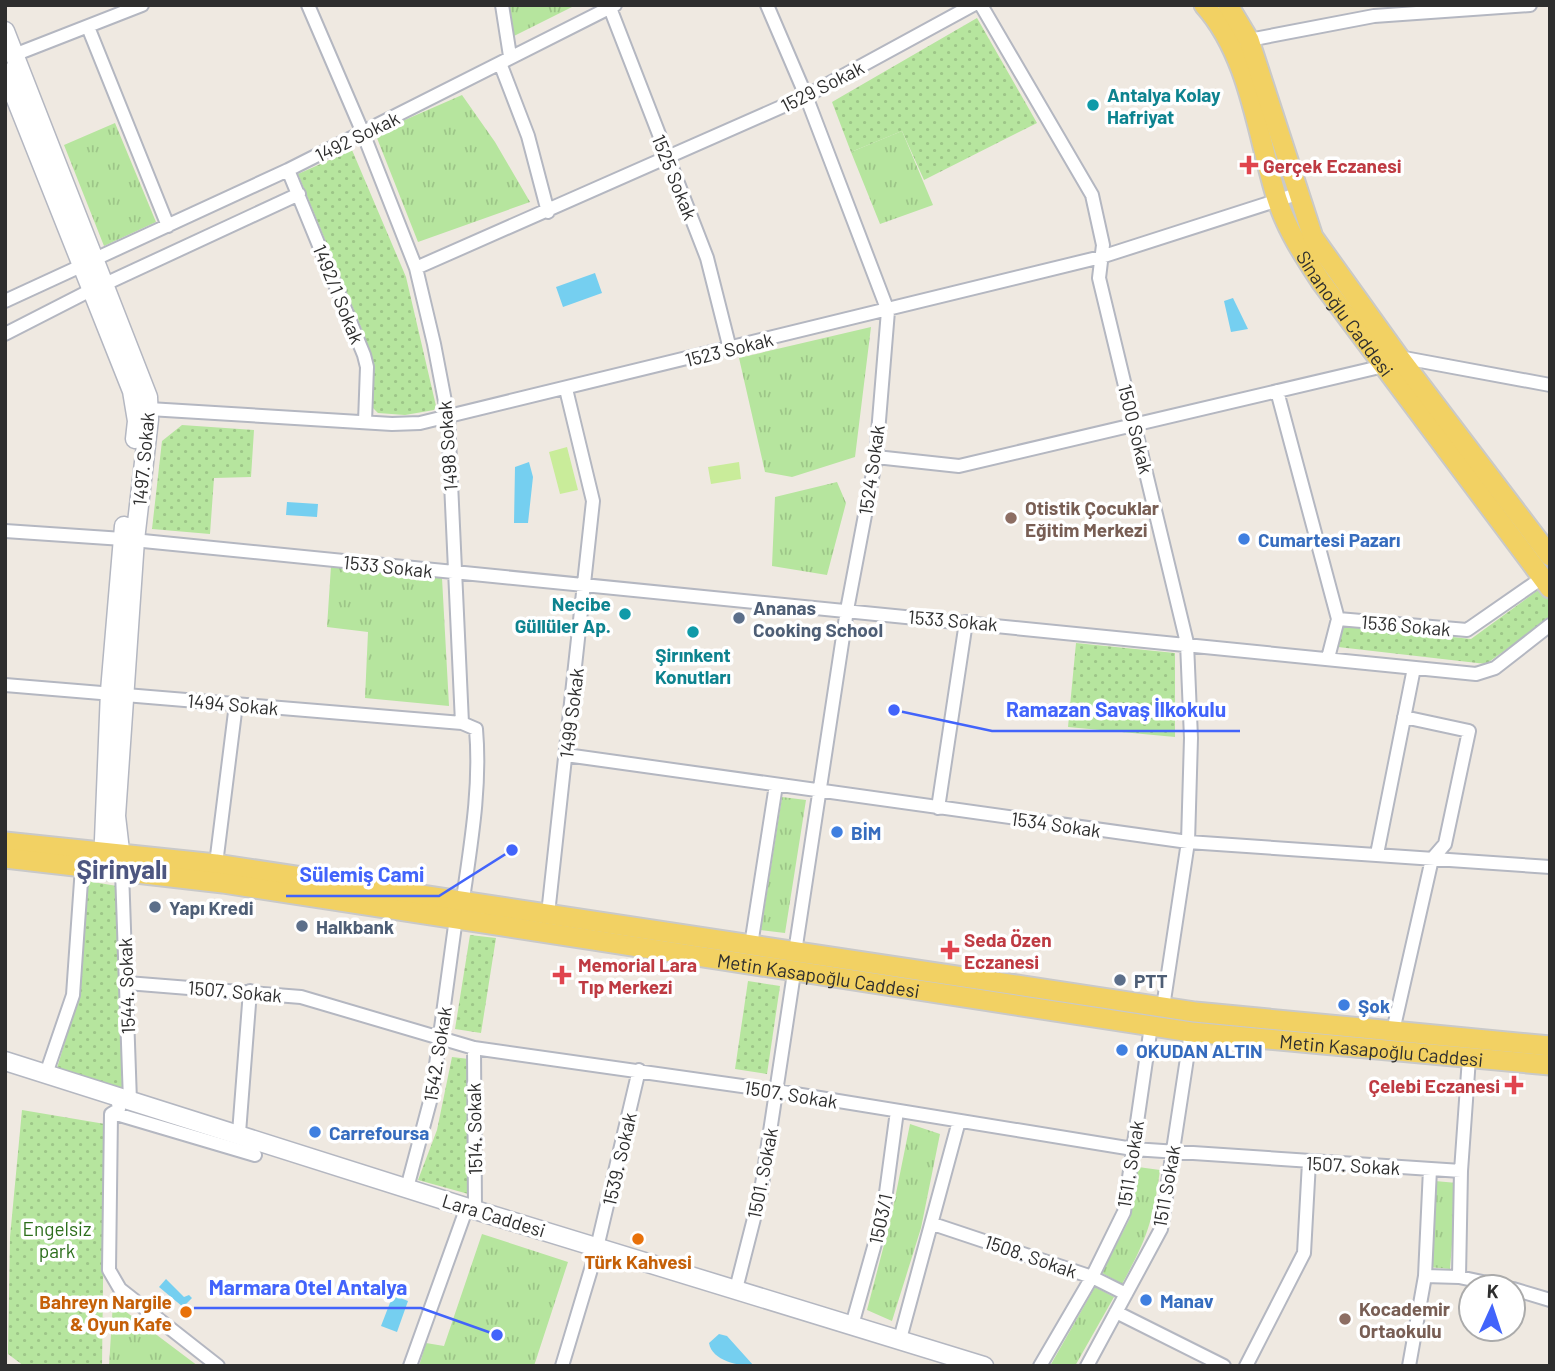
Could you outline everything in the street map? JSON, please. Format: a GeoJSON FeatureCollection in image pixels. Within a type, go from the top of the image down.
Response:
{"type":"FeatureCollection","features":[{"type":"Feature","properties":{"kind":"main road","name":"Si̇nanoğlu Caddesi"},"geometry":{"type":"LineString","coordinates":[[1205,5],[1218,20],[1232,45],[1278,201],[1294,240],[1550,556]]}},
{"type":"Feature","properties":{"kind":"main road","name":"Si̇nanoğlu Caddesi"},"geometry":{"type":"LineString","coordinates":[[1228,5],[1249,40],[1313,237],[1391,362],[1546,583]]}},
{"type":"Feature","properties":{"kind":"main road","name":"Metin Kasapoğlu Caddesi"},"geometry":{"type":"LineString","coordinates":[[5,842],[112,862],[460,909],[548,914],[1163,1007],[1550,1046]]}},
{"type":"Feature","properties":{"kind":"main road","name":"Metin Kasapoğlu Caddesi"},"geometry":{"type":"LineString","coordinates":[[5,859],[82,867],[112,862],[216,864],[794,973],[1191,1032],[1550,1065]]}},
{"type":"Feature","properties":{"kind":"street"},"geometry":{"type":"LineString","coordinates":[[10,57],[142,5]]}},
{"type":"Feature","properties":{"kind":"street","name":"1498 Sokak"},"geometry":{"type":"LineString","coordinates":[[308,5],[363,133],[416,268],[448,417],[461,723]]}},
{"type":"Feature","properties":{"kind":"street"},"geometry":{"type":"LineString","coordinates":[[502,5],[505,60],[548,212]]}},
{"type":"Feature","properties":{"kind":"street","name":"1524 Sokak"},"geometry":{"type":"LineString","coordinates":[[767,5],[806,96],[888,311],[876,457],[847,610],[795,952]]}},
{"type":"Feature","properties":{"kind":"street","name":"1529 Sokak"},"geometry":{"type":"LineString","coordinates":[[416,268],[806,96],[973,5]]}},
{"type":"Feature","properties":{"kind":"street","name":"1500 Sokak"},"geometry":{"type":"LineString","coordinates":[[981,5],[1092,195],[1102,236],[1099,278],[1187,643],[1191,738],[1188,842],[1163,1007]]}},
{"type":"Feature","properties":{"kind":"street"},"geometry":{"type":"LineString","coordinates":[[1249,40],[1374,16],[1530,5]]}},
{"type":"Feature","properties":{"kind":"street","name":"1492 Sokak"},"geometry":{"type":"LineString","coordinates":[[5,302],[288,170],[612,7]]}},
{"type":"Feature","properties":{"kind":"street","name":"1525 Sokak"},"geometry":{"type":"LineString","coordinates":[[612,7],[667,159],[707,258],[730,349]]}},
{"type":"Feature","properties":{"kind":"street"},"geometry":{"type":"LineString","coordinates":[[88,27],[168,226]]}},
{"type":"Feature","properties":{"kind":"street","name":"1497. Sokak"},"geometry":{"type":"LineString","coordinates":[[5,31],[10,57],[88,262],[145,387],[149,409],[129,540]]}},
{"type":"Feature","properties":{"kind":"street","name":"1497. Sokak"},"geometry":{"type":"LineString","coordinates":[[5,72],[88,262]]}},
{"type":"Feature","properties":{"kind":"street","name":"1492/1 Sokak"},"geometry":{"type":"LineString","coordinates":[[288,170],[364,355],[367,367],[365,422]]}},
{"type":"Feature","properties":{"kind":"street"},"geometry":{"type":"LineString","coordinates":[[5,334],[98,287],[299,194]]}},
{"type":"Feature","properties":{"kind":"street","name":"1523 Sokak"},"geometry":{"type":"LineString","coordinates":[[149,409],[421,423],[1101,257],[1297,194]]}},
{"type":"Feature","properties":{"kind":"street","name":"1497. Sokak"},"geometry":{"type":"LineString","coordinates":[[98,287],[135,404],[137,421],[117,692],[116,816],[112,862]]}},
{"type":"Feature","properties":{"kind":"street"},"geometry":{"type":"LineString","coordinates":[[876,457],[959,466],[1135,426],[1391,362],[1550,385]]}},
{"type":"Feature","properties":{"kind":"street","name":"1499 Sokak"},"geometry":{"type":"LineString","coordinates":[[548,914],[593,496],[566,389]]}},
{"type":"Feature","properties":{"kind":"street"},"geometry":{"type":"LineString","coordinates":[[1278,391],[1338,619],[1328,658]]}},
{"type":"Feature","properties":{"kind":"street","name":"1533 Sokak"},"geometry":{"type":"LineString","coordinates":[[5,531],[129,540],[1487,672],[1550,625]]}},
{"type":"Feature","properties":{"kind":"street","name":"1536 Sokak"},"geometry":{"type":"LineString","coordinates":[[1338,619],[1467,630],[1546,583]]}},
{"type":"Feature","properties":{"kind":"street"},"geometry":{"type":"LineString","coordinates":[[938,808],[966,622]]}},
{"type":"Feature","properties":{"kind":"street"},"geometry":{"type":"LineString","coordinates":[[1377,855],[1414,667]]}},
{"type":"Feature","properties":{"kind":"street","name":"1494 Sokak"},"geometry":{"type":"LineString","coordinates":[[5,685],[117,692],[461,723]]}},
{"type":"Feature","properties":{"kind":"street"},"geometry":{"type":"LineString","coordinates":[[216,864],[236,704]]}},
{"type":"Feature","properties":{"kind":"street"},"geometry":{"type":"LineString","coordinates":[[1393,1031],[1432,859],[1445,844],[1469,732],[1404,717]]}},
{"type":"Feature","properties":{"kind":"street"},"geometry":{"type":"LineString","coordinates":[[460,909],[474,820],[479,760],[476,729],[461,723]]}},
{"type":"Feature","properties":{"kind":"street","name":"1534 Sokak"},"geometry":{"type":"LineString","coordinates":[[566,755],[1188,842],[1550,867]]}},
{"type":"Feature","properties":{"kind":"street"},"geometry":{"type":"LineString","coordinates":[[751,945],[776,785]]}},
{"type":"Feature","properties":{"kind":"street","name":"1544. Sokak"},"geometry":{"type":"LineString","coordinates":[[112,862],[127,983],[109,1270],[120,1289],[218,1366]]}},
{"type":"Feature","properties":{"kind":"street"},"geometry":{"type":"LineString","coordinates":[[46,1074],[73,995],[82,867]]}},
{"type":"Feature","properties":{"kind":"street","name":"1542. Sokak"},"geometry":{"type":"LineString","coordinates":[[407,1188],[432,1094],[460,909]]}},
{"type":"Feature","properties":{"kind":"street","name":"1501. Sokak"},"geometry":{"type":"LineString","coordinates":[[736,1289],[761,1191],[794,973]]}},
{"type":"Feature","properties":{"kind":"street","name":"1507. Sokak"},"geometry":{"type":"LineString","coordinates":[[127,983],[301,997],[474,1048],[639,1070],[1133,1149],[1172,1154],[1461,1171]]}},
{"type":"Feature","properties":{"kind":"street"},"geometry":{"type":"LineString","coordinates":[[239,1133],[250,991]]}},
{"type":"Feature","properties":{"kind":"street","name":"1511. Sokak"},"geometry":{"type":"LineString","coordinates":[[1040,1366],[1092,1277],[1124,1212],[1152,1026]]}},
{"type":"Feature","properties":{"kind":"street","name":"1511 Sokak"},"geometry":{"type":"LineString","coordinates":[[1087,1366],[1161,1229],[1191,1032]]}},
{"type":"Feature","properties":{"kind":"street","name":"1514. Sokak"},"geometry":{"type":"LineString","coordinates":[[471,1208],[474,1048]]}},
{"type":"Feature","properties":{"kind":"street"},"geometry":{"type":"LineString","coordinates":[[1459,1273],[1461,1171],[1469,1058]]}},
{"type":"Feature","properties":{"kind":"street","name":"Lara Caddesi"},"geometry":{"type":"LineString","coordinates":[[5,1060],[120,1104],[239,1133],[407,1188],[984,1366]]}},
{"type":"Feature","properties":{"kind":"street","name":"1539. Sokak"},"geometry":{"type":"LineString","coordinates":[[598,1247],[639,1070]]}},
{"type":"Feature","properties":{"kind":"street"},"geometry":{"type":"LineString","coordinates":[[120,1104],[255,1155]]}},
{"type":"Feature","properties":{"kind":"street","name":"1503/1"},"geometry":{"type":"LineString","coordinates":[[852,1325],[883,1216],[897,1111]]}},
{"type":"Feature","properties":{"kind":"street"},"geometry":{"type":"LineString","coordinates":[[900,1339],[959,1121]]}},
{"type":"Feature","properties":{"kind":"street"},"geometry":{"type":"LineString","coordinates":[[1246,1366],[1304,1253],[1309,1162]]}},
{"type":"Feature","properties":{"kind":"street"},"geometry":{"type":"LineString","coordinates":[[1409,1366],[1425,1276],[1430,1169]]}},
{"type":"Feature","properties":{"kind":"street"},"geometry":{"type":"LineString","coordinates":[[410,1366],[471,1208]]}},
{"type":"Feature","properties":{"kind":"street","name":"1508. Sokak"},"geometry":{"type":"LineString","coordinates":[[933,1224],[1092,1277],[1126,1294]]}},
{"type":"Feature","properties":{"kind":"street"},"geometry":{"type":"LineString","coordinates":[[562,1366],[598,1247]]}},
{"type":"Feature","properties":{"kind":"street"},"geometry":{"type":"LineString","coordinates":[[1425,1276],[1457,1277]]}},
{"type":"Feature","properties":{"kind":"street"},"geometry":{"type":"LineString","coordinates":[[1527,1293],[1550,1300]]}},
{"type":"Feature","properties":{"kind":"street"},"geometry":{"type":"LineString","coordinates":[[1116,1312],[1224,1366]]}},
{"type":"Feature","properties":{"kind":"green space"},"geometry":{"type":"Polygon","coordinates":[[[576,5],[514,36],[510,7],[576,5]]]}},
{"type":"Feature","properties":{"kind":"green space"},"geometry":{"type":"Polygon","coordinates":[[[977,18],[1037,123],[924,180],[902,131],[851,152],[832,102],[977,18]]]}},
{"type":"Feature","properties":{"kind":"green space"},"geometry":{"type":"Polygon","coordinates":[[[462,95],[495,142],[530,202],[418,242],[375,133],[462,95]]]}},
{"type":"Feature","properties":{"kind":"green space"},"geometry":{"type":"Polygon","coordinates":[[[115,123],[156,222],[104,246],[64,145],[115,123]]]}},
{"type":"Feature","properties":{"kind":"green space"},"geometry":{"type":"Polygon","coordinates":[[[902,131],[933,205],[880,224],[851,152],[902,131]]]}},
{"type":"Feature","properties":{"kind":"green space"},"geometry":{"type":"Polygon","coordinates":[[[352,150],[406,277],[436,406],[434,410],[405,415],[378,413],[373,408],[373,365],[363,332],[298,174],[352,150]]]}},
{"type":"Feature","properties":{"kind":"green space"},"geometry":{"type":"Polygon","coordinates":[[[871,327],[855,457],[792,477],[765,472],[739,358],[871,327]]]}},
{"type":"Feature","properties":{"kind":"green space"},"geometry":{"type":"Polygon","coordinates":[[[182,425],[254,430],[251,477],[214,478],[210,534],[152,529],[162,441],[182,425]]]}},
{"type":"Feature","properties":{"kind":"green space"},"geometry":{"type":"Polygon","coordinates":[[[567,447],[578,490],[560,494],[549,452],[567,447]]]}},
{"type":"Feature","properties":{"kind":"green space"},"geometry":{"type":"Polygon","coordinates":[[[739,462],[741,479],[711,484],[708,467],[739,462]]]}},
{"type":"Feature","properties":{"kind":"green space"},"geometry":{"type":"Polygon","coordinates":[[[837,482],[846,503],[827,575],[772,566],[775,497],[837,482]]]}},
{"type":"Feature","properties":{"kind":"green space"},"geometry":{"type":"Polygon","coordinates":[[[331,566],[442,578],[449,706],[365,698],[368,632],[327,627],[331,566]]]}},
{"type":"Feature","properties":{"kind":"green space"},"geometry":{"type":"Polygon","coordinates":[[[1541,588],[1550,600],[1550,618],[1486,664],[1338,647],[1341,625],[1471,639],[1541,588]]]}},
{"type":"Feature","properties":{"kind":"green space"},"geometry":{"type":"Polygon","coordinates":[[[1076,643],[1175,653],[1175,737],[1068,727],[1076,643]]]}},
{"type":"Feature","properties":{"kind":"green space"},"geometry":{"type":"Polygon","coordinates":[[[782,797],[806,800],[785,933],[761,930],[782,797]]]}},
{"type":"Feature","properties":{"kind":"green space"},"geometry":{"type":"Polygon","coordinates":[[[87,881],[117,886],[122,1088],[57,1068],[78,999],[87,881]]]}},
{"type":"Feature","properties":{"kind":"green space"},"geometry":{"type":"Polygon","coordinates":[[[470,935],[496,938],[481,1033],[455,1029],[470,935]]]}},
{"type":"Feature","properties":{"kind":"green space"},"geometry":{"type":"Polygon","coordinates":[[[748,981],[780,986],[767,1074],[735,1069],[748,981]]]}},
{"type":"Feature","properties":{"kind":"green space"},"geometry":{"type":"Polygon","coordinates":[[[452,1057],[469,1059],[472,1195],[418,1180],[437,1130],[452,1057]]]}},
{"type":"Feature","properties":{"kind":"green space","name":"Engelsiz park"},"geometry":{"type":"Polygon","coordinates":[[[22,1110],[105,1124],[102,1366],[24,1366],[8,1354],[10,1237],[22,1110]]]}},
{"type":"Feature","properties":{"kind":"green space"},"geometry":{"type":"Polygon","coordinates":[[[910,1124],[940,1134],[921,1228],[892,1321],[867,1310],[891,1218],[910,1124]]]}},
{"type":"Feature","properties":{"kind":"green space"},"geometry":{"type":"Polygon","coordinates":[[[1138,1167],[1160,1170],[1148,1229],[1122,1284],[1102,1273],[1130,1218],[1138,1167]]]}},
{"type":"Feature","properties":{"kind":"green space"},"geometry":{"type":"Polygon","coordinates":[[[1435,1181],[1457,1183],[1450,1269],[1428,1267],[1435,1181]]]}},
{"type":"Feature","properties":{"kind":"green space"},"geometry":{"type":"Polygon","coordinates":[[[482,1234],[568,1262],[534,1366],[419,1366],[426,1343],[444,1346],[482,1234]]]}},
{"type":"Feature","properties":{"kind":"green space"},"geometry":{"type":"Polygon","coordinates":[[[1095,1287],[1114,1297],[1075,1366],[1050,1366],[1095,1287]]]}},
{"type":"Feature","properties":{"kind":"green space"},"geometry":{"type":"Polygon","coordinates":[[[113,1302],[198,1366],[109,1366],[113,1302]]]}},
{"type":"Feature","properties":{"kind":"water"},"geometry":{"type":"Polygon","coordinates":[[[595,273],[602,293],[563,307],[556,287],[595,273]]]}},
{"type":"Feature","properties":{"kind":"water"},"geometry":{"type":"Polygon","coordinates":[[[1233,298],[1248,329],[1231,332],[1224,301],[1233,298]]]}},
{"type":"Feature","properties":{"kind":"water"},"geometry":{"type":"Polygon","coordinates":[[[529,462],[533,477],[528,523],[514,523],[515,467],[529,462]]]}},
{"type":"Feature","properties":{"kind":"water"},"geometry":{"type":"Polygon","coordinates":[[[287,502],[318,504],[317,517],[286,515],[287,502]]]}},
{"type":"Feature","properties":{"kind":"water"},"geometry":{"type":"Polygon","coordinates":[[[166,1279],[184,1297],[189,1295],[192,1298],[183,1307],[159,1287],[166,1279]]]}},
{"type":"Feature","properties":{"kind":"water"},"geometry":{"type":"Polygon","coordinates":[[[393,1295],[408,1301],[397,1332],[381,1326],[393,1295]]]}},
{"type":"Feature","properties":{"kind":"water"},"geometry":{"type":"Polygon","coordinates":[[[719,1334],[727,1336],[754,1366],[734,1363],[715,1354],[709,1343],[719,1334]]]}},
{"type":"Feature","properties":{"kind":"place","name":"Antalya Kolay Hafriyat"},"geometry":{"type":"Point","coordinates":[1093,105]}},
{"type":"Feature","properties":{"kind":"place","name":"Gerçek Eczanesi"},"geometry":{"type":"Point","coordinates":[1249,165]}},
{"type":"Feature","properties":{"kind":"place","name":"Otistik Çocuklar Eğitim Merkezi"},"geometry":{"type":"Point","coordinates":[1011,518]}},
{"type":"Feature","properties":{"kind":"place","name":"Cumartesi Pazarı"},"geometry":{"type":"Point","coordinates":[1244,539]}},
{"type":"Feature","properties":{"kind":"place","name":"Necibe Güllüler Ap."},"geometry":{"type":"Point","coordinates":[625,614]}},
{"type":"Feature","properties":{"kind":"place","name":"Ananas Cooking School"},"geometry":{"type":"Point","coordinates":[739,618]}},
{"type":"Feature","properties":{"kind":"place","name":"Şirınkent Konutları"},"geometry":{"type":"Point","coordinates":[693,632]}},
{"type":"Feature","properties":{"kind":"place","name":"Ramazan Savaş İlkokulu"},"geometry":{"type":"Point","coordinates":[894,710]}},
{"type":"Feature","properties":{"kind":"place","name":"BİM"},"geometry":{"type":"Point","coordinates":[837,832]}},
{"type":"Feature","properties":{"kind":"place","name":"Sülemiş Cami"},"geometry":{"type":"Point","coordinates":[512,850]}},
{"type":"Feature","properties":{"kind":"place","name":"Yapı Kredi"},"geometry":{"type":"Point","coordinates":[155,907]}},
{"type":"Feature","properties":{"kind":"place","name":"Halkbank"},"geometry":{"type":"Point","coordinates":[302,926]}},
{"type":"Feature","properties":{"kind":"place","name":"Seda Özen Eczanesi"},"geometry":{"type":"Point","coordinates":[950,950]}},
{"type":"Feature","properties":{"kind":"place","name":"Memorial Lara Tıp Merkezi"},"geometry":{"type":"Point","coordinates":[562,975]}},
{"type":"Feature","properties":{"kind":"place","name":"PTT"},"geometry":{"type":"Point","coordinates":[1120,980]}},
{"type":"Feature","properties":{"kind":"place","name":"Şok"},"geometry":{"type":"Point","coordinates":[1344,1005]}},
{"type":"Feature","properties":{"kind":"place","name":"OKUDAN ALTIN"},"geometry":{"type":"Point","coordinates":[1122,1050]}},
{"type":"Feature","properties":{"kind":"place","name":"Çelebi Eczanesi"},"geometry":{"type":"Point","coordinates":[1514,1085]}},
{"type":"Feature","properties":{"kind":"place","name":"Carrefoursa"},"geometry":{"type":"Point","coordinates":[315,1132]}},
{"type":"Feature","properties":{"kind":"place","name":"Türk Kahvesi"},"geometry":{"type":"Point","coordinates":[638,1239]}},
{"type":"Feature","properties":{"kind":"place","name":"Manav"},"geometry":{"type":"Point","coordinates":[1146,1300]}},
{"type":"Feature","properties":{"kind":"place","name":"Bahreyn Nargile & Oyun Kafe"},"geometry":{"type":"Point","coordinates":[186,1312]}},
{"type":"Feature","properties":{"kind":"place","name":"Kocademir Ortaokulu"},"geometry":{"type":"Point","coordinates":[1345,1319]}},
{"type":"Feature","properties":{"kind":"place","name":"Marmara Otel Antalya"},"geometry":{"type":"Point","coordinates":[497,1335]}},
{"type":"Feature","properties":{"kind":"district","name":"Şirinyalı"},"geometry":{"type":"Point","coordinates":[122,868]}}]}
